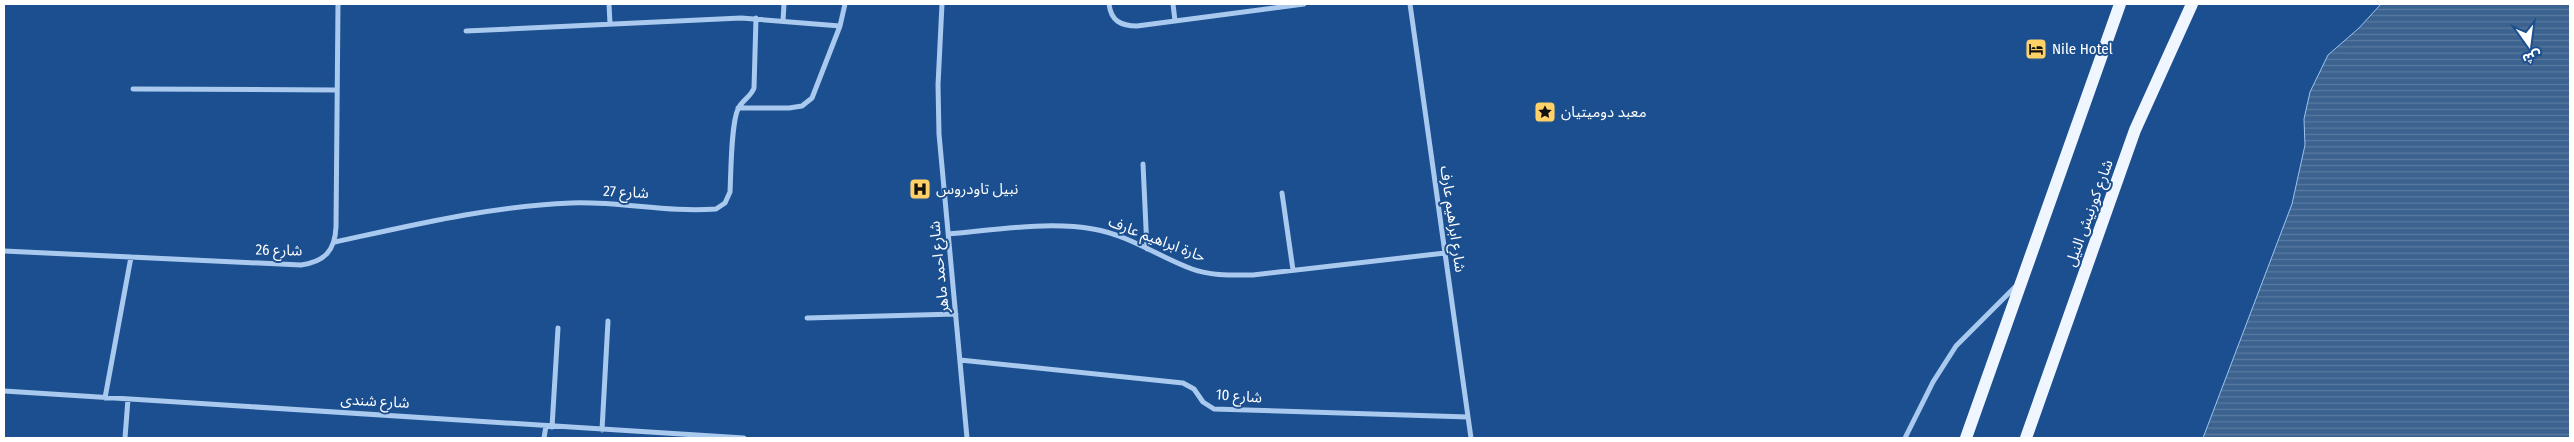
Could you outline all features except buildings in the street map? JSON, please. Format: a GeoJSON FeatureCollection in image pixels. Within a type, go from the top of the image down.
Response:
{"type":"FeatureCollection","features":[{"type":"Feature","properties":{"kind":"main road"},"geometry":{"type":"LineString","coordinates":[[1966,438],[2120,4]]}},
{"type":"Feature","properties":{"kind":"main road","name":"شارع كورنيش النيل"},"geometry":{"type":"LineString","coordinates":[[2026,438],[2135,130],[2192,4]]}},
{"type":"Feature","properties":{"kind":"street"},"geometry":{"type":"LineString","coordinates":[[335,242],[338,4]]}},
{"type":"Feature","properties":{"kind":"street"},"geometry":{"type":"LineString","coordinates":[[609,4],[610,24]]}},
{"type":"Feature","properties":{"kind":"street"},"geometry":{"type":"LineString","coordinates":[[783,21],[784,4]]}},
{"type":"Feature","properties":{"kind":"street"},"geometry":{"type":"LineString","coordinates":[[738,108],[789,108],[802,106],[812,98],[840,26],[845,4]]}},
{"type":"Feature","properties":{"kind":"street","name":"شارع احمد ماهر"},"geometry":{"type":"LineString","coordinates":[[942,4],[938,85],[939,134],[968,438]]}},
{"type":"Feature","properties":{"kind":"street"},"geometry":{"type":"LineString","coordinates":[[1109,4],[1115,21],[1126,26],[1304,4]]}},
{"type":"Feature","properties":{"kind":"street"},"geometry":{"type":"LineString","coordinates":[[1173,4],[1175,21]]}},
{"type":"Feature","properties":{"kind":"street","name":"شارع ابراهيم عارف"},"geometry":{"type":"LineString","coordinates":[[1410,4],[1471,438]]}},
{"type":"Feature","properties":{"kind":"street"},"geometry":{"type":"LineString","coordinates":[[738,108],[752,94],[754,88],[756,18]]}},
{"type":"Feature","properties":{"kind":"street"},"geometry":{"type":"LineString","coordinates":[[466,31],[756,18],[840,26]]}},
{"type":"Feature","properties":{"kind":"street"},"geometry":{"type":"LineString","coordinates":[[133,89],[336,90]]}},
{"type":"Feature","properties":{"kind":"street","name":"شارع 27"},"geometry":{"type":"LineString","coordinates":[[335,242],[469,213],[539,204],[610,203],[716,209],[725,203],[730,192],[738,108]]}},
{"type":"Feature","properties":{"kind":"street"},"geometry":{"type":"LineString","coordinates":[[1143,164],[1147,249]]}},
{"type":"Feature","properties":{"kind":"street"},"geometry":{"type":"LineString","coordinates":[[1282,193],[1293,270]]}},
{"type":"Feature","properties":{"kind":"street","name":"حارة ابراهيم عارف"},"geometry":{"type":"LineString","coordinates":[[948,234],[1074,226],[1112,233],[1194,270],[1223,275],[1253,276],[1445,253]]}},
{"type":"Feature","properties":{"kind":"street","name":"شارع 26"},"geometry":{"type":"LineString","coordinates":[[4,251],[301,265],[316,263],[328,255],[335,242]]}},
{"type":"Feature","properties":{"kind":"street"},"geometry":{"type":"LineString","coordinates":[[104,398],[132,257]]}},
{"type":"Feature","properties":{"kind":"street"},"geometry":{"type":"LineString","coordinates":[[1905,438],[1933,382],[1956,346],[2021,282]]}},
{"type":"Feature","properties":{"kind":"street"},"geometry":{"type":"LineString","coordinates":[[807,318],[956,314]]}},
{"type":"Feature","properties":{"kind":"street"},"geometry":{"type":"LineString","coordinates":[[602,430],[608,321]]}},
{"type":"Feature","properties":{"kind":"street"},"geometry":{"type":"LineString","coordinates":[[544,438],[549,426],[558,328]]}},
{"type":"Feature","properties":{"kind":"street","name":"شارع 10"},"geometry":{"type":"LineString","coordinates":[[960,360],[1183,383],[1194,389],[1203,402],[1214,409],[1468,417]]}},
{"type":"Feature","properties":{"kind":"street","name":"شارع شندى"},"geometry":{"type":"LineString","coordinates":[[4,391],[549,426],[652,435],[744,438]]}},
{"type":"Feature","properties":{"kind":"street"},"geometry":{"type":"LineString","coordinates":[[125,438],[128,399]]}},
{"type":"Feature","properties":{"kind":"water"},"geometry":{"type":"Polygon","coordinates":[[[2381,4],[2570,4],[2570,438],[2203,438],[2292,204],[2305,145],[2304,119],[2310,92],[2328,55],[2359,28],[2381,4]]]}},
{"type":"Feature","properties":{"kind":"place","name":"Nile Hotel"},"geometry":{"type":"Point","coordinates":[2036,49]}},
{"type":"Feature","properties":{"kind":"place","name":"معبد دوميتيان"},"geometry":{"type":"Point","coordinates":[1545,112]}},
{"type":"Feature","properties":{"kind":"place","name":"نبيل تاودروس"},"geometry":{"type":"Point","coordinates":[920,189]}}]}
